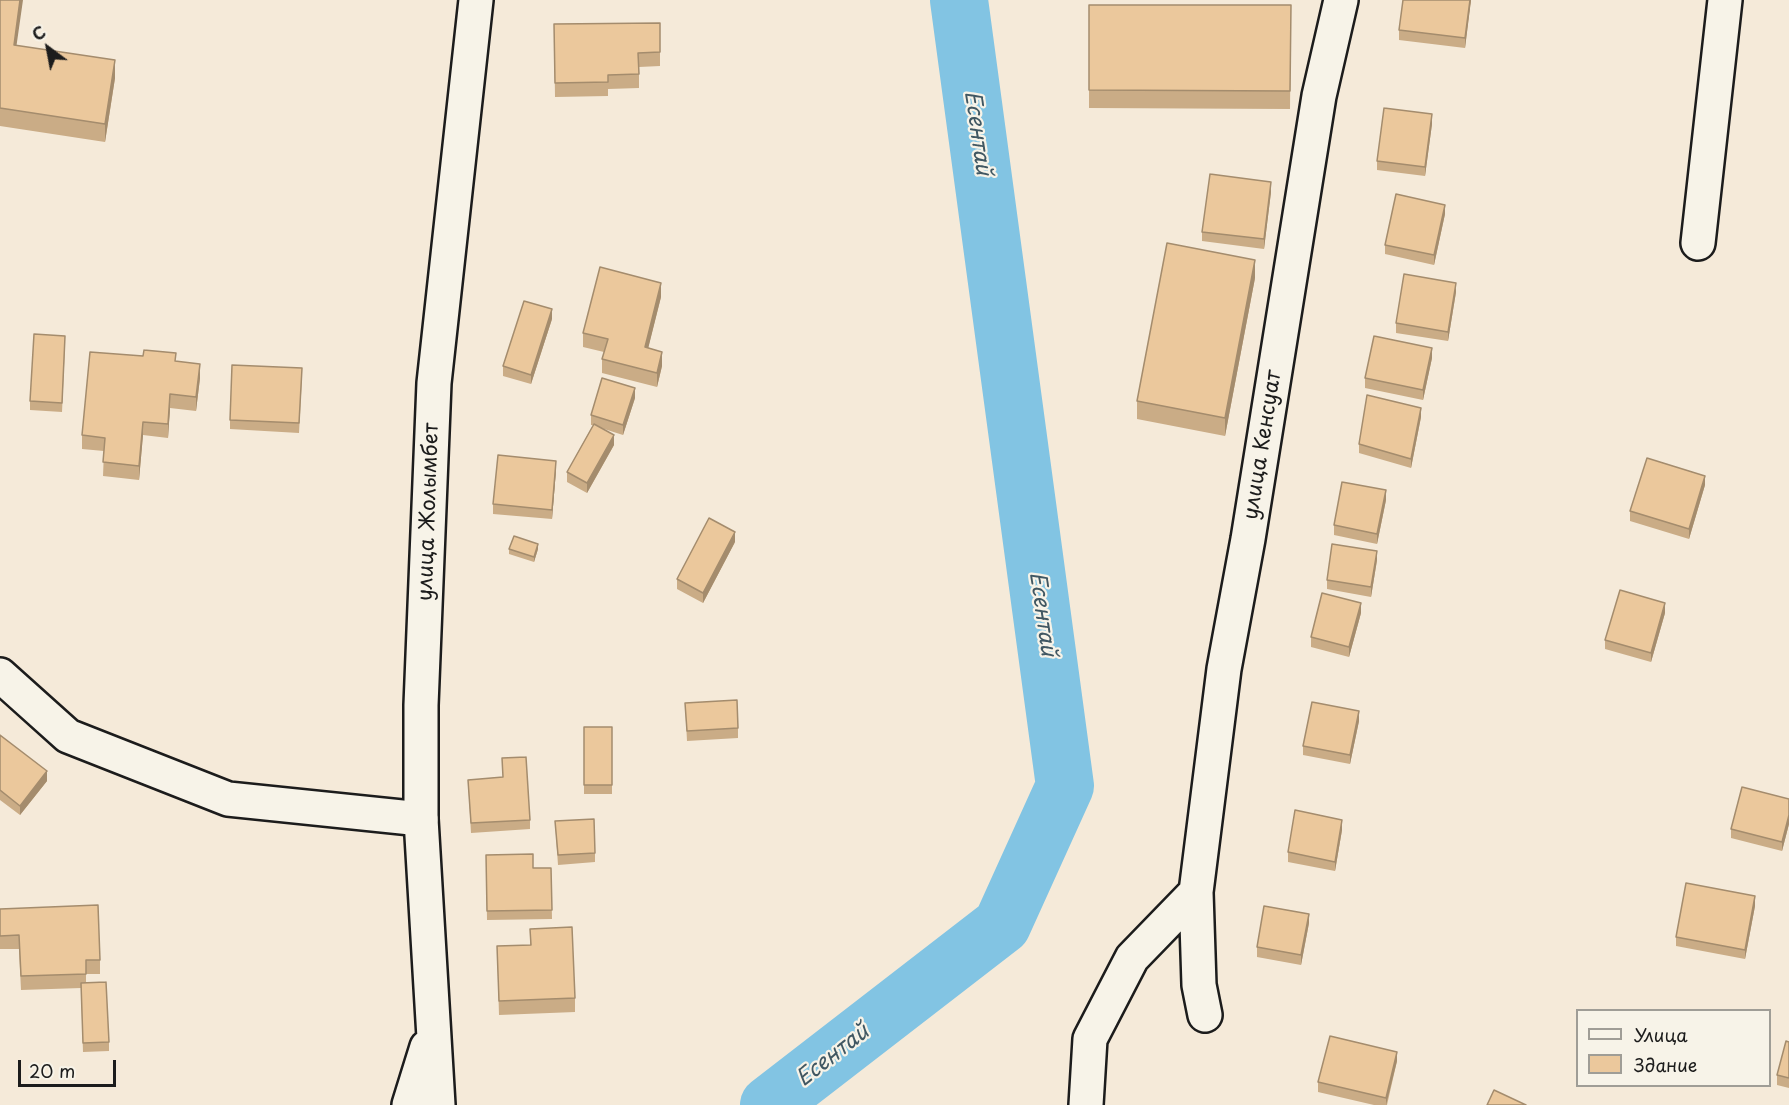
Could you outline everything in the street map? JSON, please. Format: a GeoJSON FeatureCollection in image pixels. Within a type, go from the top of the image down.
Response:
{"type":"FeatureCollection","features":[{"type":"Feature","properties":{"kind":"street","name":"улица Жолымбет"},"geometry":{"type":"LineString","coordinates":[[438,1105],[421,819],[421,705],[434,383],[476,0]]}},
{"type":"Feature","properties":{"kind":"street","name":"улица Кенсуат"},"geometry":{"type":"LineString","coordinates":[[1205,1015],[1199,985],[1196,892],[1224,669],[1248,539],[1319,96],[1341,0]]}},
{"type":"Feature","properties":{"kind":"street"},"geometry":{"type":"LineString","coordinates":[[1698,243],[1725,0]]}},
{"type":"Feature","properties":{"kind":"street"},"geometry":{"type":"LineString","coordinates":[[0,675],[68,736],[228,799],[421,819]]}},
{"type":"Feature","properties":{"kind":"street"},"geometry":{"type":"LineString","coordinates":[[1086,1105],[1090,1039],[1132,958],[1196,892]]}},
{"type":"Feature","properties":{"kind":"street"},"geometry":{"type":"LineString","coordinates":[[409,1105],[433,1025]]}},
{"type":"Feature","properties":{"kind":"building"},"geometry":{"type":"Polygon","coordinates":[[[0,0],[20,0],[14,45],[115,60],[105,124],[0,108],[0,0]]]}},
{"type":"Feature","properties":{"kind":"building"},"geometry":{"type":"Polygon","coordinates":[[[1403,0],[1470,0],[1465,38],[1399,30],[1403,0]]]}},
{"type":"Feature","properties":{"kind":"building"},"geometry":{"type":"Polygon","coordinates":[[[1089,5],[1291,5],[1290,91],[1089,90],[1089,5]]]}},
{"type":"Feature","properties":{"kind":"building"},"geometry":{"type":"Polygon","coordinates":[[[660,23],[660,52],[638,53],[639,74],[608,75],[608,82],[555,83],[554,24],[660,23]]]}},
{"type":"Feature","properties":{"kind":"building"},"geometry":{"type":"Polygon","coordinates":[[[1384,108],[1432,114],[1425,167],[1377,161],[1384,108]]]}},
{"type":"Feature","properties":{"kind":"building"},"geometry":{"type":"Polygon","coordinates":[[[1210,174],[1271,182],[1264,239],[1202,232],[1210,174]]]}},
{"type":"Feature","properties":{"kind":"building"},"geometry":{"type":"Polygon","coordinates":[[[1396,194],[1445,205],[1434,255],[1385,245],[1396,194]]]}},
{"type":"Feature","properties":{"kind":"building"},"geometry":{"type":"Polygon","coordinates":[[[1167,243],[1255,260],[1225,418],[1137,401],[1167,243]]]}},
{"type":"Feature","properties":{"kind":"building"},"geometry":{"type":"Polygon","coordinates":[[[600,267],[661,283],[645,347],[662,352],[657,373],[602,359],[608,339],[583,333],[600,267]]]}},
{"type":"Feature","properties":{"kind":"building"},"geometry":{"type":"Polygon","coordinates":[[[1404,274],[1456,283],[1448,332],[1396,323],[1404,274]]]}},
{"type":"Feature","properties":{"kind":"building"},"geometry":{"type":"Polygon","coordinates":[[[524,301],[552,309],[531,375],[503,366],[524,301]]]}},
{"type":"Feature","properties":{"kind":"building"},"geometry":{"type":"Polygon","coordinates":[[[34,334],[65,336],[62,403],[30,401],[34,334]]]}},
{"type":"Feature","properties":{"kind":"building"},"geometry":{"type":"Polygon","coordinates":[[[1374,336],[1432,348],[1423,390],[1365,378],[1374,336]]]}},
{"type":"Feature","properties":{"kind":"building"},"geometry":{"type":"Polygon","coordinates":[[[144,350],[176,353],[175,361],[200,364],[196,397],[170,394],[168,424],[143,422],[139,466],[103,462],[105,438],[82,435],[90,352],[143,356],[144,350]]]}},
{"type":"Feature","properties":{"kind":"building"},"geometry":{"type":"Polygon","coordinates":[[[232,365],[302,368],[299,423],[230,420],[232,365]]]}},
{"type":"Feature","properties":{"kind":"building"},"geometry":{"type":"Polygon","coordinates":[[[602,378],[635,388],[623,425],[591,415],[602,378]]]}},
{"type":"Feature","properties":{"kind":"building"},"geometry":{"type":"Polygon","coordinates":[[[1367,395],[1421,408],[1411,459],[1359,444],[1367,395]]]}},
{"type":"Feature","properties":{"kind":"building"},"geometry":{"type":"Polygon","coordinates":[[[594,424],[614,435],[587,483],[567,472],[594,424]]]}},
{"type":"Feature","properties":{"kind":"building"},"geometry":{"type":"Polygon","coordinates":[[[498,455],[556,461],[552,510],[493,504],[498,455]]]}},
{"type":"Feature","properties":{"kind":"building"},"geometry":{"type":"Polygon","coordinates":[[[1647,458],[1705,476],[1689,529],[1630,511],[1647,458]]]}},
{"type":"Feature","properties":{"kind":"building"},"geometry":{"type":"Polygon","coordinates":[[[1342,482],[1386,490],[1377,534],[1334,525],[1342,482]]]}},
{"type":"Feature","properties":{"kind":"building"},"geometry":{"type":"Polygon","coordinates":[[[709,518],[735,532],[703,593],[677,579],[709,518]]]}},
{"type":"Feature","properties":{"kind":"building"},"geometry":{"type":"Polygon","coordinates":[[[514,536],[538,544],[534,557],[509,549],[514,536]]]}},
{"type":"Feature","properties":{"kind":"building"},"geometry":{"type":"Polygon","coordinates":[[[1332,544],[1377,551],[1371,587],[1327,580],[1332,544]]]}},
{"type":"Feature","properties":{"kind":"building"},"geometry":{"type":"Polygon","coordinates":[[[1620,590],[1665,603],[1651,653],[1605,640],[1620,590]]]}},
{"type":"Feature","properties":{"kind":"building"},"geometry":{"type":"Polygon","coordinates":[[[1322,593],[1361,603],[1349,647],[1311,637],[1322,593]]]}},
{"type":"Feature","properties":{"kind":"building"},"geometry":{"type":"Polygon","coordinates":[[[737,700],[738,728],[687,731],[685,703],[737,700]]]}},
{"type":"Feature","properties":{"kind":"building"},"geometry":{"type":"Polygon","coordinates":[[[1312,702],[1359,711],[1350,755],[1303,746],[1312,702]]]}},
{"type":"Feature","properties":{"kind":"building"},"geometry":{"type":"Polygon","coordinates":[[[584,727],[612,727],[612,785],[584,785],[584,727]]]}},
{"type":"Feature","properties":{"kind":"building"},"geometry":{"type":"Polygon","coordinates":[[[0,735],[47,771],[20,806],[0,790],[0,735]]]}},
{"type":"Feature","properties":{"kind":"building"},"geometry":{"type":"Polygon","coordinates":[[[526,757],[530,820],[471,823],[468,780],[503,777],[502,758],[526,757]]]}},
{"type":"Feature","properties":{"kind":"building"},"geometry":{"type":"Polygon","coordinates":[[[1742,787],[1789,799],[1789,815],[1782,842],[1731,829],[1742,787]]]}},
{"type":"Feature","properties":{"kind":"building"},"geometry":{"type":"Polygon","coordinates":[[[1295,810],[1342,820],[1335,862],[1288,852],[1295,810]]]}},
{"type":"Feature","properties":{"kind":"building"},"geometry":{"type":"Polygon","coordinates":[[[594,819],[595,853],[558,855],[555,821],[594,819]]]}},
{"type":"Feature","properties":{"kind":"building"},"geometry":{"type":"Polygon","coordinates":[[[533,854],[533,868],[551,868],[552,910],[487,911],[486,855],[533,854]]]}},
{"type":"Feature","properties":{"kind":"building"},"geometry":{"type":"Polygon","coordinates":[[[1686,883],[1755,896],[1745,950],[1676,937],[1686,883]]]}},
{"type":"Feature","properties":{"kind":"building"},"geometry":{"type":"Polygon","coordinates":[[[98,905],[100,960],[86,960],[86,974],[21,976],[19,935],[0,936],[0,909],[98,905]]]}},
{"type":"Feature","properties":{"kind":"building"},"geometry":{"type":"Polygon","coordinates":[[[1264,906],[1309,914],[1301,955],[1257,947],[1264,906]]]}},
{"type":"Feature","properties":{"kind":"building"},"geometry":{"type":"Polygon","coordinates":[[[572,927],[575,998],[499,1001],[497,946],[531,945],[530,929],[572,927]]]}},
{"type":"Feature","properties":{"kind":"building"},"geometry":{"type":"Polygon","coordinates":[[[106,982],[109,1042],[83,1043],[81,983],[106,982]]]}},
{"type":"Feature","properties":{"kind":"building"},"geometry":{"type":"Polygon","coordinates":[[[1330,1036],[1397,1052],[1386,1098],[1318,1082],[1330,1036]]]}},
{"type":"Feature","properties":{"kind":"building"},"geometry":{"type":"Polygon","coordinates":[[[1786,1041],[1789,1042],[1789,1078],[1777,1075],[1786,1041]]]}},
{"type":"Feature","properties":{"kind":"building"},"geometry":{"type":"Polygon","coordinates":[[[1494,1090],[1526,1105],[1487,1105],[1494,1090]]]}},
{"type":"Feature","properties":{"kind":"waterway","name":"Есентай"},"geometry":{"type":"LineString","coordinates":[[769,1105],[1002,925],[1065,786],[959,0]]}}]}
